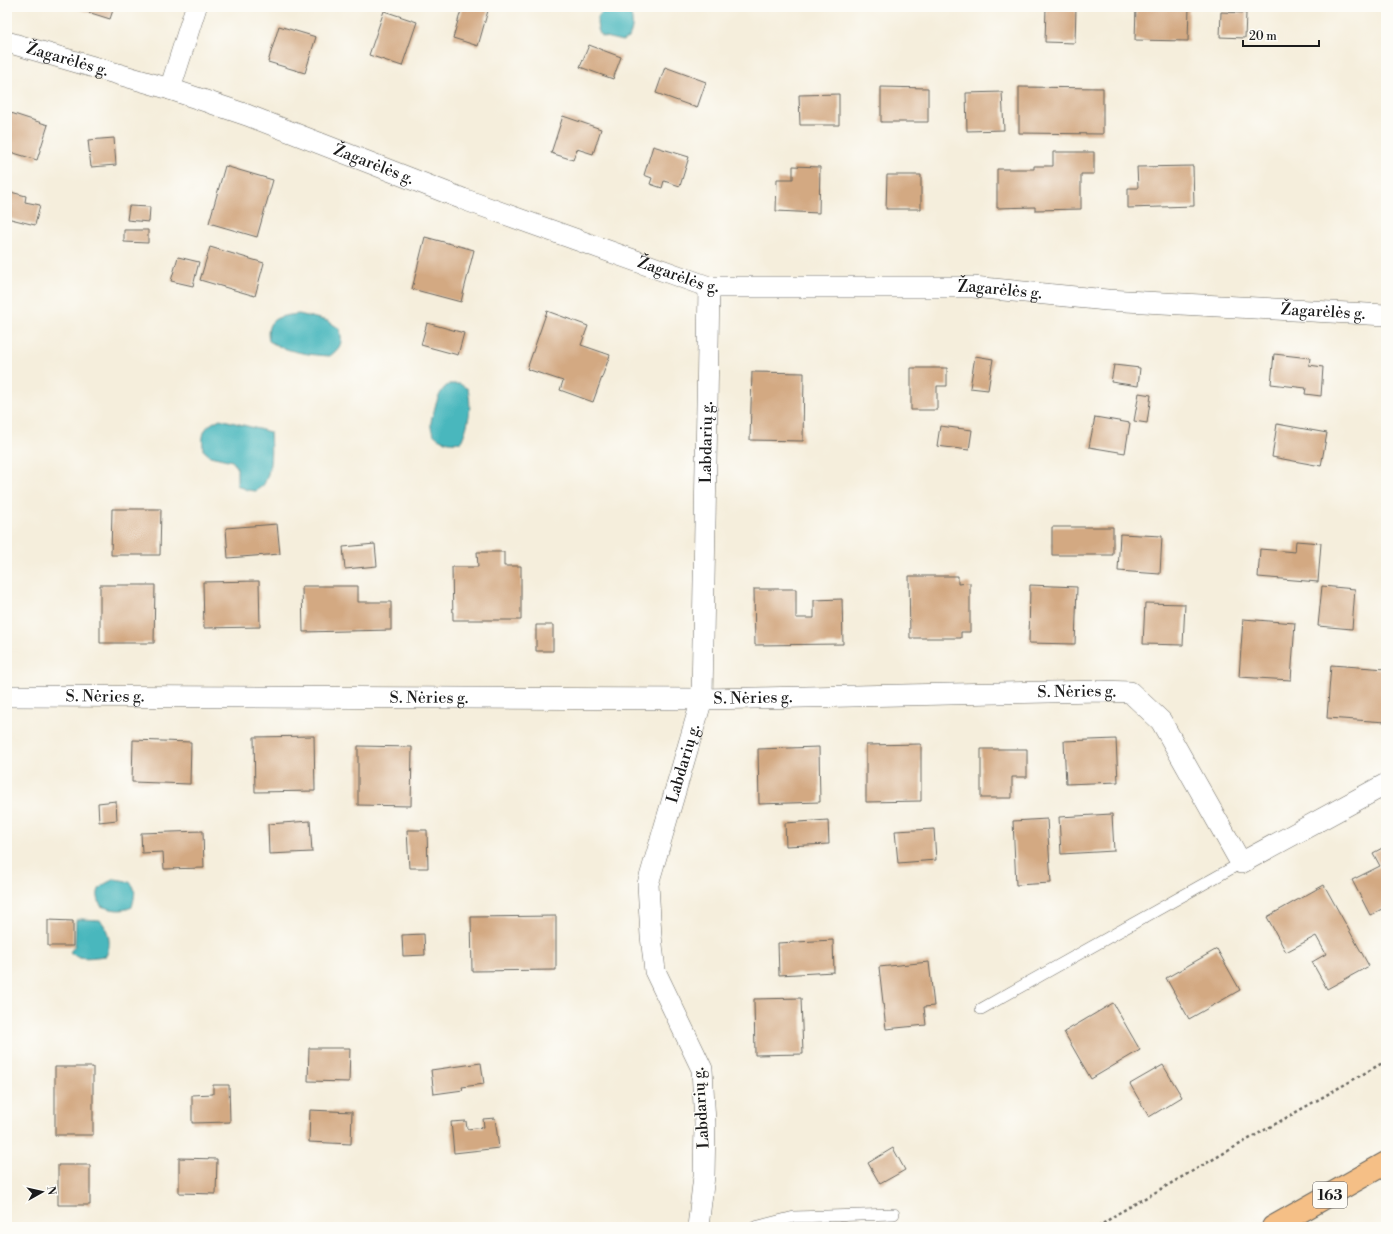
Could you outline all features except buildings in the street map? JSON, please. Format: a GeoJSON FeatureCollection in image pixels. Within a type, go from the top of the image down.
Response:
{"type":"FeatureCollection","features":[{"type":"Feature","properties":{"kind":"main road","name":"163"},"geometry":{"type":"LineString","coordinates":[[1273,1227],[1386,1163]]}},
{"type":"Feature","properties":{"kind":"street"},"geometry":{"type":"LineString","coordinates":[[170,89],[196,7]]}},
{"type":"Feature","properties":{"kind":"street","name":"Žagarėlės g."},"geometry":{"type":"LineString","coordinates":[[7,42],[170,89],[247,115],[463,199],[709,287],[973,287],[1107,300],[1386,315]]}},
{"type":"Feature","properties":{"kind":"street","name":"Labdarių g."},"geometry":{"type":"LineString","coordinates":[[698,1227],[704,1169],[705,1123],[702,1069],[655,971],[648,884],[702,699],[709,287]]}},
{"type":"Feature","properties":{"kind":"street","name":"S. Nėries g."},"geometry":{"type":"LineString","coordinates":[[7,696],[702,699],[1101,691],[1130,692],[1161,721],[1241,863]]}},
{"type":"Feature","properties":{"kind":"street"},"geometry":{"type":"LineString","coordinates":[[1241,863],[1386,784]]}},
{"type":"Feature","properties":{"kind":"lane"},"geometry":{"type":"LineString","coordinates":[[981,1009],[1241,863]]}},
{"type":"Feature","properties":{"kind":"lane"},"geometry":{"type":"LineString","coordinates":[[755,1227],[794,1217],[894,1214]]}},
{"type":"Feature","properties":{"kind":"path"},"geometry":{"type":"LineString","coordinates":[[1098,1227],[1117,1214],[1386,1061]]}},
{"type":"Feature","properties":{"kind":"water"},"geometry":{"type":"Polygon","coordinates":[[[618,7],[629,10],[632,20],[630,35],[622,41],[601,36],[597,24],[597,20],[602,12],[618,7]]]}},
{"type":"Feature","properties":{"kind":"water"},"geometry":{"type":"Polygon","coordinates":[[[299,314],[328,321],[340,329],[341,342],[337,350],[330,356],[306,354],[283,348],[269,341],[269,327],[275,319],[299,314]]]}},
{"type":"Feature","properties":{"kind":"water"},"geometry":{"type":"Polygon","coordinates":[[[450,384],[460,384],[468,389],[470,403],[469,416],[461,442],[447,442],[438,438],[434,435],[431,426],[437,400],[442,391],[450,384]]]}},
{"type":"Feature","properties":{"kind":"water"},"geometry":{"type":"Polygon","coordinates":[[[220,419],[270,432],[271,451],[269,471],[263,486],[256,491],[247,490],[237,485],[237,467],[232,461],[210,456],[203,450],[203,434],[210,425],[220,419]]]}},
{"type":"Feature","properties":{"kind":"water"},"geometry":{"type":"Polygon","coordinates":[[[115,879],[129,882],[134,887],[135,893],[132,907],[124,910],[117,910],[101,906],[98,895],[100,888],[106,883],[115,879]]]}},
{"type":"Feature","properties":{"kind":"water"},"geometry":{"type":"Polygon","coordinates":[[[76,920],[100,920],[106,928],[109,937],[109,947],[106,956],[92,958],[78,957],[70,952],[75,944],[76,920]]]}}]}
